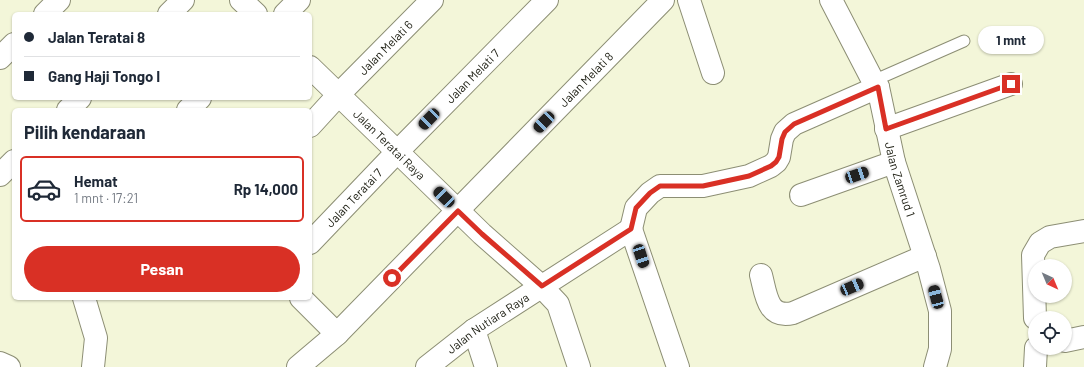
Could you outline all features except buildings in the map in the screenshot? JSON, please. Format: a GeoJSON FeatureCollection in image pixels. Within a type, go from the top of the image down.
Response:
{"type":"FeatureCollection","features":[{"type":"Feature","properties":{"kind":"street"},"geometry":{"type":"LineString","coordinates":[[46,12],[59,0]]}},
{"type":"Feature","properties":{"kind":"street"},"geometry":{"type":"LineString","coordinates":[[171,12],[183,0]]}},
{"type":"Feature","properties":{"kind":"street"},"geometry":{"type":"LineString","coordinates":[[241,0],[254,12]]}},
{"type":"Feature","properties":{"kind":"street"},"geometry":{"type":"LineString","coordinates":[[287,12],[299,0]]}},
{"type":"Feature","properties":{"kind":"street","name":"Jalan Melati 6"},"geometry":{"type":"LineString","coordinates":[[312,124],[432,0]]}},
{"type":"Feature","properties":{"kind":"street","name":"Jalan Melati 7"},"geometry":{"type":"LineString","coordinates":[[397,152],[547,0]]}},
{"type":"Feature","properties":{"kind":"street","name":"Jalan Melati 8"},"geometry":{"type":"LineString","coordinates":[[298,367],[337,334],[663,0]]}},
{"type":"Feature","properties":{"kind":"street"},"geometry":{"type":"LineString","coordinates":[[689,0],[713,73]]}},
{"type":"Feature","properties":{"kind":"street","name":"Jalan Zamrud 1"},"geometry":{"type":"LineString","coordinates":[[835,1],[875,84],[894,162],[925,256],[940,310],[940,350],[935,367]]}},
{"type":"Feature","properties":{"kind":"street"},"geometry":{"type":"LineString","coordinates":[[0,58],[12,46]]}},
{"type":"Feature","properties":{"kind":"street","name":"Jalan Teratai Raya"},"geometry":{"type":"LineString","coordinates":[[312,69],[482,234],[542,286],[558,304],[579,367]]}},
{"type":"Feature","properties":{"kind":"street"},"geometry":{"type":"LineString","coordinates":[[678,367],[631,229],[636,208],[650,193],[660,186],[703,186],[749,176],[771,166],[779,157],[782,139],[785,132],[794,124],[875,84]]}},
{"type":"Feature","properties":{"kind":"street"},"geometry":{"type":"LineString","coordinates":[[886,129],[1011,84]]}},
{"type":"Feature","properties":{"kind":"street"},"geometry":{"type":"LineString","coordinates":[[70,108],[78,100]]}},
{"type":"Feature","properties":{"kind":"street"},"geometry":{"type":"LineString","coordinates":[[190,108],[198,100]]}},
{"type":"Feature","properties":{"kind":"street","name":"Jalan Teratai 7"},"geometry":{"type":"LineString","coordinates":[[312,241],[397,152]]}},
{"type":"Feature","properties":{"kind":"street"},"geometry":{"type":"LineString","coordinates":[[801,195],[894,162]]}},
{"type":"Feature","properties":{"kind":"street"},"geometry":{"type":"LineString","coordinates":[[0,174],[12,163]]}},
{"type":"Feature","properties":{"kind":"street","name":"Jalan Nutiara Raya"},"geometry":{"type":"LineString","coordinates":[[427,367],[474,330],[631,229]]}},
{"type":"Feature","properties":{"kind":"street"},"geometry":{"type":"LineString","coordinates":[[1035,311],[1033,255],[1040,243],[1050,237],[1084,231]]}},
{"type":"Feature","properties":{"kind":"street"},"geometry":{"type":"LineString","coordinates":[[761,275],[769,304],[776,312],[785,314],[793,312],[925,256]]}},
{"type":"Feature","properties":{"kind":"street"},"geometry":{"type":"LineString","coordinates":[[85,300],[96,338],[89,367]]}},
{"type":"Feature","properties":{"kind":"street"},"geometry":{"type":"LineString","coordinates":[[303,300],[337,334]]}},
{"type":"Feature","properties":{"kind":"street"},"geometry":{"type":"LineString","coordinates":[[474,330],[486,367]]}},
{"type":"Feature","properties":{"kind":"street"},"geometry":{"type":"LineString","coordinates":[[1072,340],[1084,337]]}},
{"type":"Feature","properties":{"kind":"street"},"geometry":{"type":"LineString","coordinates":[[1035,367],[1036,355]]}},
{"type":"Feature","properties":{"kind":"street"},"geometry":{"type":"LineString","coordinates":[[0,363],[9,367]]}},
{"type":"Feature","properties":{"kind":"lane"},"geometry":{"type":"LineString","coordinates":[[875,84],[964,41]]}},
{"type":"Feature","properties":{"kind":"route"},"geometry":{"type":"LineString","coordinates":[[392,278],[458,211],[542,286],[631,229],[636,208],[650,193],[660,186],[703,186],[749,176],[771,166],[779,157],[782,139],[785,132],[794,124],[845,100],[878,87],[886,129],[1011,84]]}}]}
